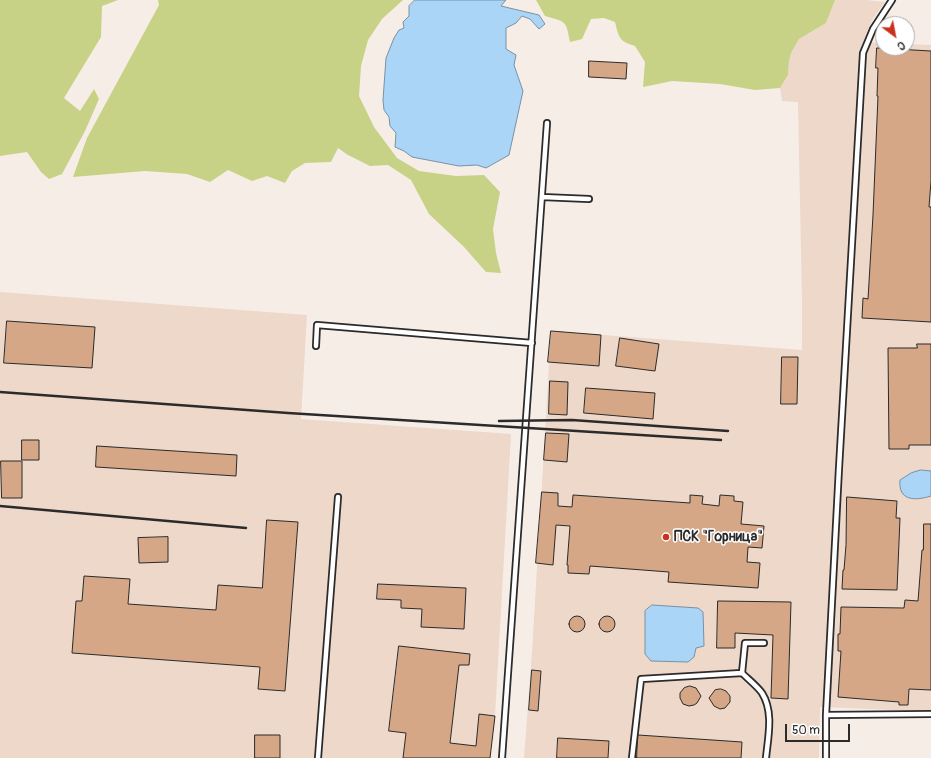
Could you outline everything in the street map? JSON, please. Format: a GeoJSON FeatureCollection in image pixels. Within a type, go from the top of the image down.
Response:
{"type":"FeatureCollection","features":[{"type":"Feature","properties":{"kind":"lane"},"geometry":{"type":"LineString","coordinates":[[826,758],[826,715],[839,460],[863,53],[873,29],[892,0]]}},
{"type":"Feature","properties":{"kind":"lane"},"geometry":{"type":"LineString","coordinates":[[502,758],[547,123]]}},
{"type":"Feature","properties":{"kind":"lane"},"geometry":{"type":"LineString","coordinates":[[542,197],[589,199]]}},
{"type":"Feature","properties":{"kind":"lane"},"geometry":{"type":"LineString","coordinates":[[316,346],[317,325],[532,343]]}},
{"type":"Feature","properties":{"kind":"lane"},"geometry":{"type":"LineString","coordinates":[[318,758],[338,497]]}},
{"type":"Feature","properties":{"kind":"lane"},"geometry":{"type":"LineString","coordinates":[[764,643],[745,643],[742,672],[762,693],[769,710],[769,730],[766,758]]}},
{"type":"Feature","properties":{"kind":"lane"},"geometry":{"type":"LineString","coordinates":[[632,758],[641,679],[742,672]]}},
{"type":"Feature","properties":{"kind":"lane"},"geometry":{"type":"LineString","coordinates":[[826,715],[931,714]]}},
{"type":"Feature","properties":{"kind":"shaded area"},"geometry":{"type":"Polygon","coordinates":[[[835,0],[867,0],[885,2],[872,20],[863,42],[875,43],[875,56],[915,56],[915,44],[931,45],[931,710],[820,707],[819,758],[524,758],[532,652],[551,331],[802,350],[798,102],[782,101],[780,88],[788,75],[791,53],[799,39],[826,23],[835,0]]]}},
{"type":"Feature","properties":{"kind":"shaded area"},"geometry":{"type":"Polygon","coordinates":[[[0,292],[307,315],[301,419],[511,434],[495,716],[490,758],[0,758],[0,292]]]}},
{"type":"Feature","properties":{"kind":"green space"},"geometry":{"type":"Polygon","coordinates":[[[0,0],[118,0],[102,6],[101,37],[64,98],[80,111],[94,89],[99,99],[85,131],[62,174],[49,179],[41,172],[27,152],[0,156],[0,0]]]}},
{"type":"Feature","properties":{"kind":"green space"},"geometry":{"type":"Polygon","coordinates":[[[158,0],[403,0],[382,19],[368,40],[361,66],[359,96],[374,127],[397,158],[419,171],[456,176],[484,175],[500,192],[493,229],[496,253],[501,273],[486,272],[464,247],[429,214],[411,180],[388,165],[370,166],[338,148],[331,162],[305,163],[292,171],[285,183],[267,176],[252,181],[228,170],[210,182],[187,174],[145,171],[73,177],[87,138],[159,5],[158,0]]]}},
{"type":"Feature","properties":{"kind":"green space"},"geometry":{"type":"Polygon","coordinates":[[[536,0],[835,0],[826,23],[799,39],[791,53],[788,75],[780,88],[755,90],[720,84],[672,81],[643,87],[645,62],[635,46],[620,38],[615,22],[604,18],[591,19],[582,39],[570,42],[564,23],[545,16],[536,0]]]}},
{"type":"Feature","properties":{"kind":"water"},"geometry":{"type":"Polygon","coordinates":[[[415,0],[506,0],[501,6],[539,15],[545,24],[539,29],[530,19],[522,16],[516,23],[506,28],[506,49],[516,55],[514,65],[523,91],[509,155],[486,168],[477,165],[459,166],[412,157],[395,147],[396,133],[390,126],[389,117],[384,110],[383,100],[386,58],[394,38],[399,30],[404,28],[403,22],[409,16],[409,6],[415,0]]]}},
{"type":"Feature","properties":{"kind":"water"},"geometry":{"type":"Polygon","coordinates":[[[921,470],[931,471],[931,496],[914,499],[905,496],[900,487],[900,480],[911,473],[921,470]]]}},
{"type":"Feature","properties":{"kind":"water"},"geometry":{"type":"Polygon","coordinates":[[[652,605],[698,608],[703,612],[704,646],[696,648],[694,657],[688,662],[651,661],[645,654],[645,611],[652,605]]]}},
{"type":"Feature","properties":{"kind":"building"},"geometry":{"type":"Polygon","coordinates":[[[915,50],[931,51],[931,181],[929,207],[931,207],[931,322],[862,318],[863,298],[868,299],[873,215],[878,96],[878,68],[876,68],[877,56],[915,56],[915,50]]]}},
{"type":"Feature","properties":{"kind":"building"},"geometry":{"type":"Polygon","coordinates":[[[589,61],[627,63],[626,79],[589,77],[589,61]]]}},
{"type":"Feature","properties":{"kind":"building"},"geometry":{"type":"Polygon","coordinates":[[[7,321],[95,327],[92,368],[4,363],[7,321]]]}},
{"type":"Feature","properties":{"kind":"building"},"geometry":{"type":"Polygon","coordinates":[[[551,331],[601,335],[599,366],[548,362],[551,331]]]}},
{"type":"Feature","properties":{"kind":"building"},"geometry":{"type":"Polygon","coordinates":[[[620,338],[659,344],[655,371],[616,366],[620,338]]]}},
{"type":"Feature","properties":{"kind":"building"},"geometry":{"type":"Polygon","coordinates":[[[917,344],[931,344],[931,445],[909,445],[909,449],[889,449],[888,348],[917,348],[917,344]]]}},
{"type":"Feature","properties":{"kind":"building"},"geometry":{"type":"Polygon","coordinates":[[[782,357],[798,357],[797,404],[781,404],[782,357]]]}},
{"type":"Feature","properties":{"kind":"building"},"geometry":{"type":"Polygon","coordinates":[[[550,381],[568,382],[567,415],[549,414],[550,381]]]}},
{"type":"Feature","properties":{"kind":"building"},"geometry":{"type":"Polygon","coordinates":[[[586,388],[655,393],[653,419],[584,413],[586,388]]]}},
{"type":"Feature","properties":{"kind":"building"},"geometry":{"type":"Polygon","coordinates":[[[546,433],[569,434],[567,462],[544,460],[546,433]]]}},
{"type":"Feature","properties":{"kind":"building"},"geometry":{"type":"Polygon","coordinates":[[[22,440],[39,440],[39,460],[22,460],[22,440]]]}},
{"type":"Feature","properties":{"kind":"building"},"geometry":{"type":"Polygon","coordinates":[[[97,446],[237,455],[236,476],[96,467],[97,446]]]}},
{"type":"Feature","properties":{"kind":"building"},"geometry":{"type":"Polygon","coordinates":[[[1,461],[22,461],[22,498],[2,498],[1,461]]]}},
{"type":"Feature","properties":{"kind":"building","name":"ПСК \"Горница\""},"geometry":{"type":"Polygon","coordinates":[[[542,492],[558,493],[558,506],[572,507],[573,495],[690,503],[690,495],[703,496],[702,504],[719,506],[720,495],[734,496],[734,501],[743,502],[741,524],[764,526],[762,548],[748,547],[747,562],[760,563],[758,588],[668,582],[669,572],[590,566],[589,574],[568,573],[567,565],[570,526],[556,525],[553,565],[536,563],[542,492]]]}},
{"type":"Feature","properties":{"kind":"building"},"geometry":{"type":"Polygon","coordinates":[[[847,497],[897,501],[896,518],[900,518],[897,590],[842,589],[846,545],[847,497]]]}},
{"type":"Feature","properties":{"kind":"building"},"geometry":{"type":"Polygon","coordinates":[[[267,520],[298,522],[285,691],[258,689],[260,667],[72,653],[76,601],[82,601],[84,576],[130,579],[128,604],[216,610],[218,585],[262,588],[267,520]]]}},
{"type":"Feature","properties":{"kind":"building"},"geometry":{"type":"Polygon","coordinates":[[[924,524],[931,524],[931,690],[909,689],[908,705],[899,705],[899,702],[838,697],[841,651],[838,651],[838,634],[840,634],[841,607],[904,608],[905,600],[918,601],[924,524]]]}},
{"type":"Feature","properties":{"kind":"building"},"geometry":{"type":"Polygon","coordinates":[[[168,537],[168,562],[139,563],[138,538],[168,537]]]}},
{"type":"Feature","properties":{"kind":"building"},"geometry":{"type":"Polygon","coordinates":[[[378,584],[466,588],[464,629],[421,627],[422,609],[401,608],[401,600],[377,599],[378,584]]]}},
{"type":"Feature","properties":{"kind":"building"},"geometry":{"type":"Polygon","coordinates":[[[718,601],[791,602],[788,699],[771,698],[773,635],[735,633],[735,648],[717,648],[718,601]]]}},
{"type":"Feature","properties":{"kind":"building"},"geometry":{"type":"Polygon","coordinates":[[[574,616],[580,616],[585,621],[583,630],[580,632],[574,632],[569,627],[569,621],[574,616]]]}},
{"type":"Feature","properties":{"kind":"building"},"geometry":{"type":"Polygon","coordinates":[[[604,616],[610,616],[615,621],[613,630],[610,632],[604,632],[599,627],[599,621],[604,616]]]}},
{"type":"Feature","properties":{"kind":"building"},"geometry":{"type":"Polygon","coordinates":[[[399,646],[470,654],[469,665],[459,665],[450,743],[476,746],[479,714],[495,716],[490,758],[403,758],[406,733],[389,731],[399,646]]]}},
{"type":"Feature","properties":{"kind":"building"},"geometry":{"type":"Polygon","coordinates":[[[532,670],[541,671],[538,711],[529,710],[532,670]]]}},
{"type":"Feature","properties":{"kind":"building"},"geometry":{"type":"Polygon","coordinates":[[[690,686],[696,688],[701,696],[697,703],[689,706],[683,704],[680,698],[680,693],[684,688],[690,686]]]}},
{"type":"Feature","properties":{"kind":"building"},"geometry":{"type":"Polygon","coordinates":[[[721,689],[726,691],[730,696],[730,702],[725,708],[720,709],[714,706],[709,698],[715,690],[721,689]]]}},
{"type":"Feature","properties":{"kind":"building"},"geometry":{"type":"Polygon","coordinates":[[[255,735],[280,735],[280,758],[255,758],[255,735]]]}},
{"type":"Feature","properties":{"kind":"building"},"geometry":{"type":"Polygon","coordinates":[[[638,735],[742,742],[741,758],[637,758],[638,735]]]}},
{"type":"Feature","properties":{"kind":"building"},"geometry":{"type":"Polygon","coordinates":[[[558,738],[609,741],[608,758],[557,758],[558,738]]]}},
{"type":"Feature","properties":{"kind":"railway"},"geometry":{"type":"LineString","coordinates":[[0,392],[288,413],[721,440]]}},
{"type":"Feature","properties":{"kind":"railway"},"geometry":{"type":"LineString","coordinates":[[499,421],[572,420],[728,431]]}},
{"type":"Feature","properties":{"kind":"railway"},"geometry":{"type":"LineString","coordinates":[[0,506],[246,528]]}},
{"type":"Feature","properties":{"kind":"place","name":"ПСК \"Горница\""},"geometry":{"type":"Point","coordinates":[666,537]}}]}
